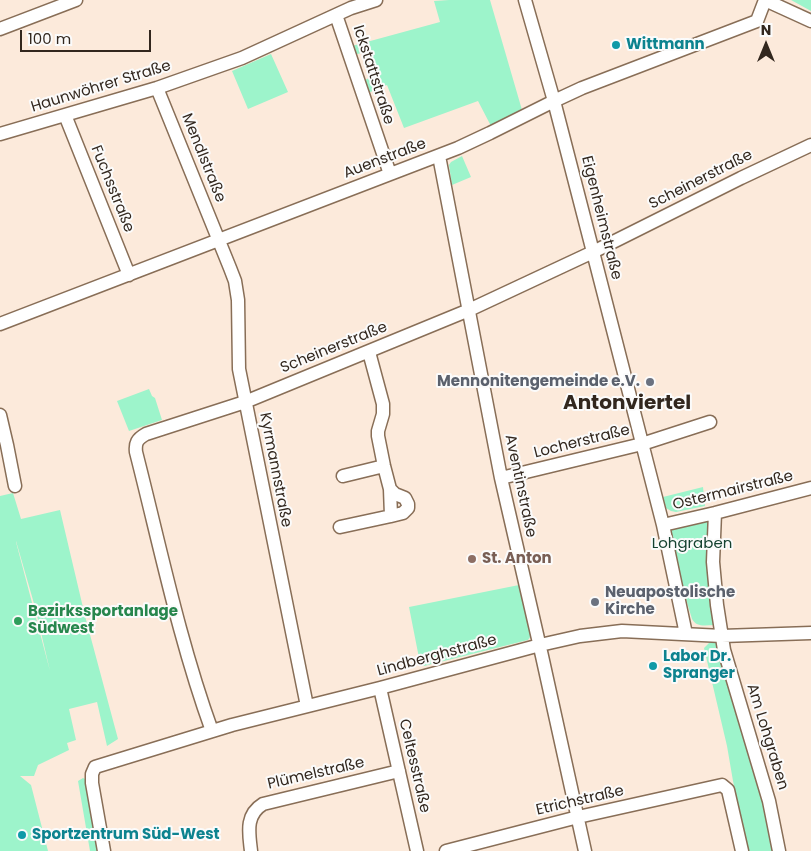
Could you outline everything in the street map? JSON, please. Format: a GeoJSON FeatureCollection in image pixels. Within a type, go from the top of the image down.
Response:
{"type":"FeatureCollection","features":[{"type":"Feature","properties":{"kind":"street"},"geometry":{"type":"LineString","coordinates":[[0,29],[76,0]]}},
{"type":"Feature","properties":{"kind":"street","name":"Haunwöhrer Straße"},"geometry":{"type":"LineString","coordinates":[[0,134],[157,88],[242,58],[351,8],[376,0]]}},
{"type":"Feature","properties":{"kind":"street","name":"Eigenheimstraße"},"geometry":{"type":"LineString","coordinates":[[525,0],[554,101],[642,444]]}},
{"type":"Feature","properties":{"kind":"street"},"geometry":{"type":"LineString","coordinates":[[765,0],[811,21]]}},
{"type":"Feature","properties":{"kind":"street","name":"Auenstraße"},"geometry":{"type":"LineString","coordinates":[[0,324],[439,156],[582,88],[757,21],[765,0]]}},
{"type":"Feature","properties":{"kind":"street","name":"Ickstattstraße"},"geometry":{"type":"LineString","coordinates":[[336,15],[390,174]]}},
{"type":"Feature","properties":{"kind":"street","name":"Mendlstraße"},"geometry":{"type":"LineString","coordinates":[[157,88],[218,240]]}},
{"type":"Feature","properties":{"kind":"street","name":"Fuchsstraße"},"geometry":{"type":"LineString","coordinates":[[65,115],[129,275]]}},
{"type":"Feature","properties":{"kind":"street","name":"Scheinerstraße"},"geometry":{"type":"LineString","coordinates":[[212,731],[198,694],[187,656],[149,505],[136,447],[140,438],[146,434],[245,402],[469,310],[593,252],[811,145]]}},
{"type":"Feature","properties":{"kind":"street","name":"Aventinstraße"},"geometry":{"type":"LineString","coordinates":[[439,156],[501,478],[585,851]]}},
{"type":"Feature","properties":{"kind":"street","name":"Kyrmannstraße"},"geometry":{"type":"LineString","coordinates":[[218,240],[232,275],[238,300],[239,368],[307,706]]}},
{"type":"Feature","properties":{"kind":"street"},"geometry":{"type":"LineString","coordinates":[[340,527],[391,516],[390,489],[378,436],[383,404],[369,352]]}},
{"type":"Feature","properties":{"kind":"street"},"geometry":{"type":"LineString","coordinates":[[0,415],[8,445],[15,486]]}},
{"type":"Feature","properties":{"kind":"street"},"geometry":{"type":"LineString","coordinates":[[686,634],[663,524],[642,444],[710,422]]}},
{"type":"Feature","properties":{"kind":"street","name":"Locherstraße"},"geometry":{"type":"LineString","coordinates":[[501,478],[642,444]]}},
{"type":"Feature","properties":{"kind":"street"},"geometry":{"type":"LineString","coordinates":[[343,476],[384,466]]}},
{"type":"Feature","properties":{"kind":"street","name":"Ostermairstraße"},"geometry":{"type":"LineString","coordinates":[[663,524],[715,513],[811,488]]}},
{"type":"Feature","properties":{"kind":"street","name":"Am Lohgraben"},"geometry":{"type":"LineString","coordinates":[[715,513],[713,562],[716,604],[724,650],[769,801],[779,851]]}},
{"type":"Feature","properties":{"kind":"street","name":"Lindberghstraße"},"geometry":{"type":"LineString","coordinates":[[104,851],[92,783],[92,774],[96,767],[212,731],[580,636],[635,631],[722,636],[811,633]]}},
{"type":"Feature","properties":{"kind":"street","name":"Celtesstraße"},"geometry":{"type":"LineString","coordinates":[[380,688],[417,851]]}},
{"type":"Feature","properties":{"kind":"street","name":"Plümelstraße"},"geometry":{"type":"LineString","coordinates":[[251,851],[250,820],[256,808],[263,804],[399,771]]}},
{"type":"Feature","properties":{"kind":"street","name":"Etrichstraße"},"geometry":{"type":"LineString","coordinates":[[446,851],[578,817],[722,785],[728,790],[742,851]]}},
{"type":"Feature","properties":{"kind":"green space"},"geometry":{"type":"Polygon","coordinates":[[[490,0],[522,110],[491,126],[478,101],[404,128],[387,85],[368,93],[363,81],[377,74],[368,51],[354,55],[352,46],[440,22],[434,1],[490,0]]]}},
{"type":"Feature","properties":{"kind":"green space"},"geometry":{"type":"Polygon","coordinates":[[[791,0],[811,0],[811,11],[791,0]]]}},
{"type":"Feature","properties":{"kind":"green space"},"geometry":{"type":"Polygon","coordinates":[[[271,54],[288,92],[248,109],[232,71],[271,54]]]}},
{"type":"Feature","properties":{"kind":"green space"},"geometry":{"type":"Polygon","coordinates":[[[462,156],[471,177],[452,185],[449,165],[462,156]]]}},
{"type":"Feature","properties":{"kind":"green space"},"geometry":{"type":"Polygon","coordinates":[[[149,389],[155,398],[162,420],[129,431],[117,401],[149,389]]]}},
{"type":"Feature","properties":{"kind":"green space"},"geometry":{"type":"Polygon","coordinates":[[[703,487],[705,506],[676,512],[666,508],[663,497],[703,487]]]}},
{"type":"Feature","properties":{"kind":"green space"},"geometry":{"type":"Polygon","coordinates":[[[13,493],[21,519],[60,510],[85,616],[118,739],[107,746],[97,702],[69,709],[76,740],[67,743],[69,750],[38,765],[34,776],[20,776],[31,785],[48,851],[0,851],[0,496],[13,493]],[[16,541],[50,671],[35,607],[16,541]]]}},
{"type":"Feature","properties":{"kind":"green space","name":"Lohgraben"},"geometry":{"type":"Polygon","coordinates":[[[709,519],[715,625],[702,625],[696,624],[692,619],[679,576],[671,531],[672,529],[709,519]]]}},
{"type":"Feature","properties":{"kind":"green space"},"geometry":{"type":"Polygon","coordinates":[[[519,585],[531,636],[528,640],[424,666],[420,663],[409,607],[519,585]]]}},
{"type":"Feature","properties":{"kind":"green space"},"geometry":{"type":"Polygon","coordinates":[[[709,643],[716,643],[721,656],[763,801],[774,851],[748,851],[727,746],[704,648],[709,643]]]}},
{"type":"Feature","properties":{"kind":"green space"},"geometry":{"type":"Polygon","coordinates":[[[83,778],[87,780],[99,851],[90,851],[78,781],[83,778]]]}},
{"type":"Feature","properties":{"kind":"place","name":"Wittmann"},"geometry":{"type":"Point","coordinates":[616,45]}},
{"type":"Feature","properties":{"kind":"place","name":"Mennonitengemeinde e.V."},"geometry":{"type":"Point","coordinates":[650,382]}},
{"type":"Feature","properties":{"kind":"place","name":"St. Anton"},"geometry":{"type":"Point","coordinates":[472,559]}},
{"type":"Feature","properties":{"kind":"place","name":"Neuapostolische Kirche"},"geometry":{"type":"Point","coordinates":[595,602]}},
{"type":"Feature","properties":{"kind":"place","name":"Bezirkssportanlage Südwest"},"geometry":{"type":"Point","coordinates":[18,621]}},
{"type":"Feature","properties":{"kind":"place","name":"Labor Dr. Spranger"},"geometry":{"type":"Point","coordinates":[653,666]}},
{"type":"Feature","properties":{"kind":"place","name":"Sportzentrum Süd-West"},"geometry":{"type":"Point","coordinates":[22,835]}},
{"type":"Feature","properties":{"kind":"district","name":"Antonviertel"},"geometry":{"type":"Point","coordinates":[627,404]}}]}
